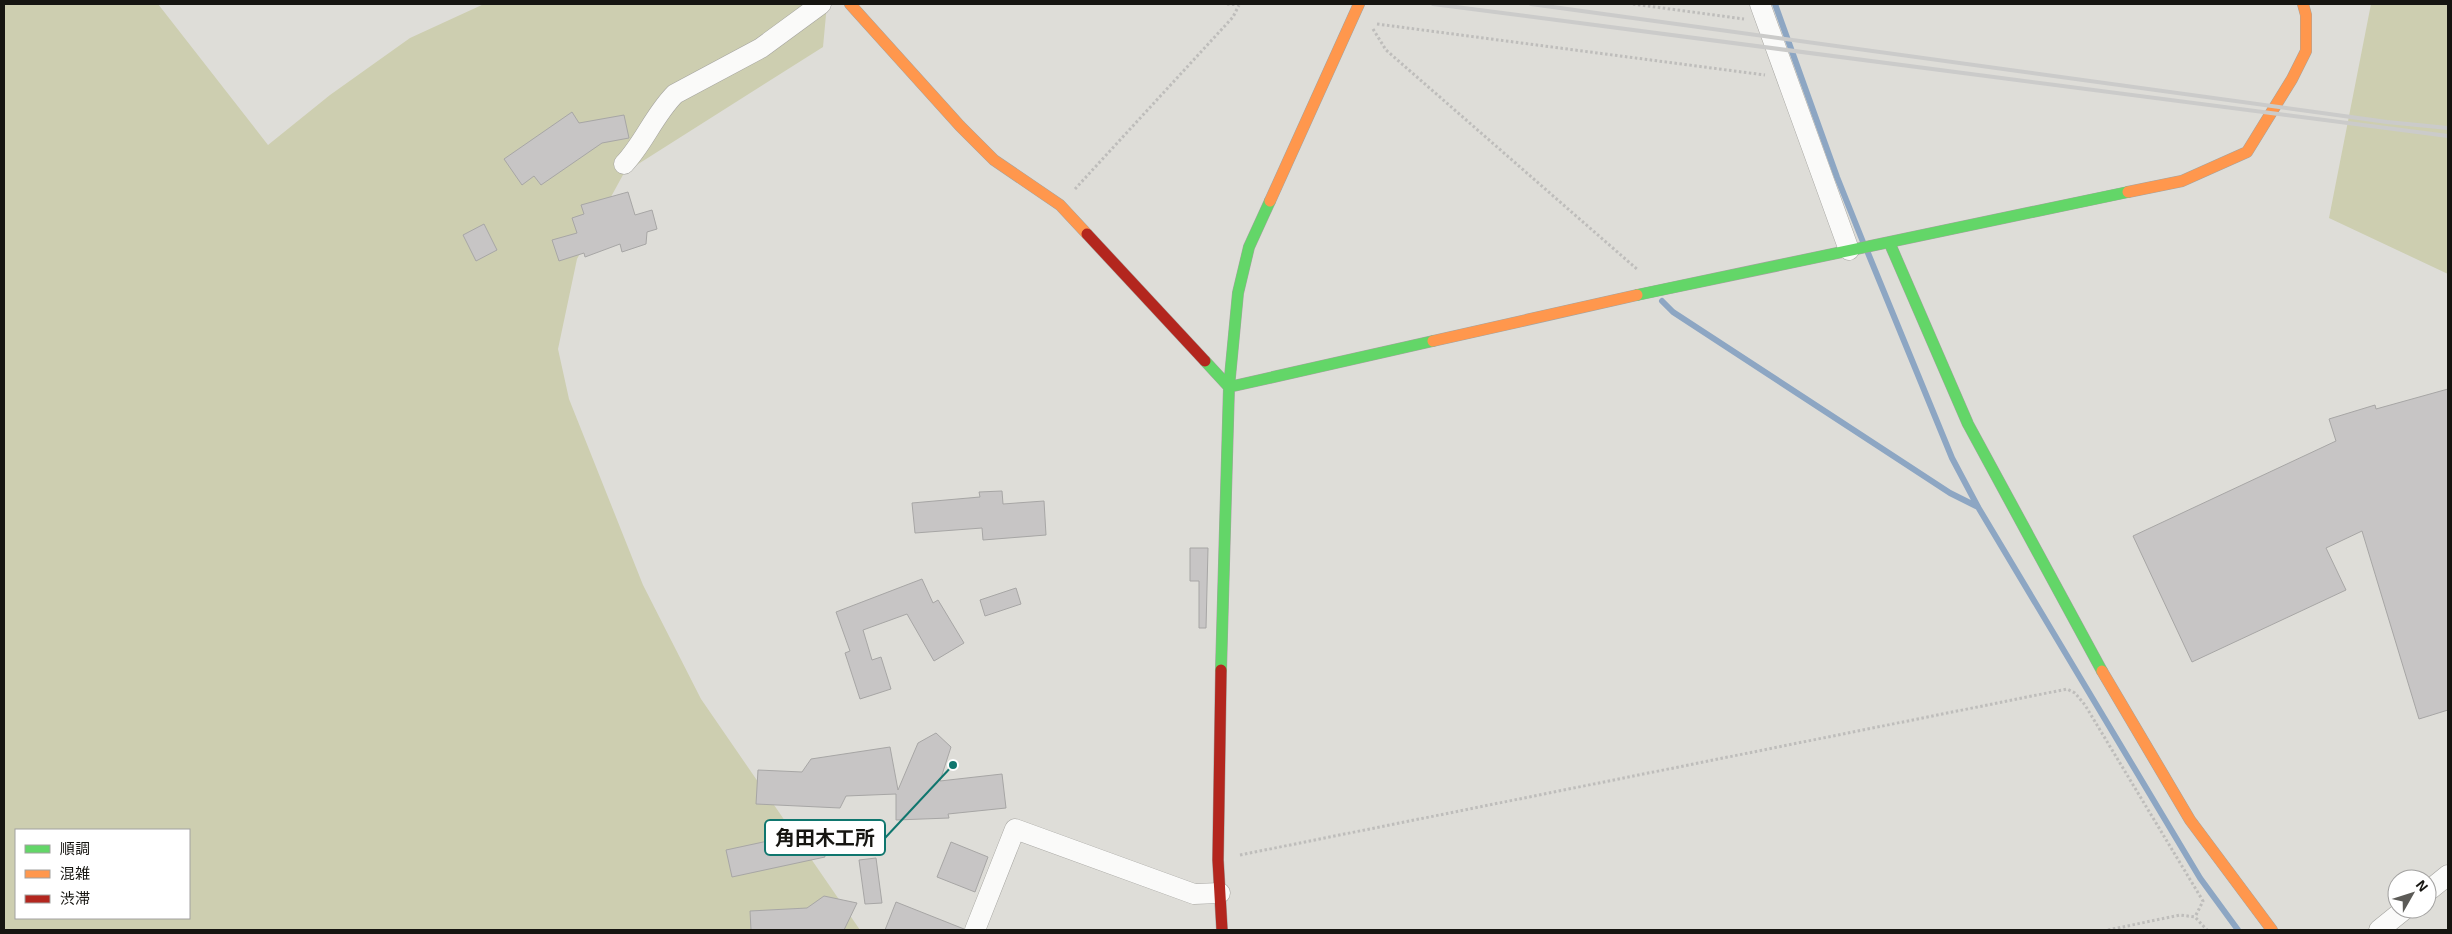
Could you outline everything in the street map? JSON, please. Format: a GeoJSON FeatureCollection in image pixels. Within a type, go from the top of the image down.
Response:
{"type":"FeatureCollection","features":[{"type":"Feature","properties":{"kind":"street"},"geometry":{"type":"LineString","coordinates":[[624,164],[635,152],[667,101],[675,94],[761,48],[821,4]]}},
{"type":"Feature","properties":{"kind":"street"},"geometry":{"type":"LineString","coordinates":[[850,4],[960,126],[994,160],[1060,205],[1229,387]]}},
{"type":"Feature","properties":{"kind":"street"},"geometry":{"type":"LineString","coordinates":[[1222,930],[1218,860],[1229,387],[1238,293],[1249,247],[1359,4]]}},
{"type":"Feature","properties":{"kind":"street"},"geometry":{"type":"LineString","coordinates":[[1760,4],[1854,249]]}},
{"type":"Feature","properties":{"kind":"street"},"geometry":{"type":"LineString","coordinates":[[1229,387],[1670,288],[1854,249],[1890,244],[2182,181],[2247,152],[2292,79],[2306,51],[2306,15],[2303,4]]}},
{"type":"Feature","properties":{"kind":"street"},"geometry":{"type":"LineString","coordinates":[[1890,244],[1968,424],[2107,682],[2190,820],[2272,930]]}},
{"type":"Feature","properties":{"kind":"street"},"geometry":{"type":"LineString","coordinates":[[976,930],[1015,829],[1194,894],[1220,893]]}},
{"type":"Feature","properties":{"kind":"street"},"geometry":{"type":"LineString","coordinates":[[2437,884],[2448,875]]}},
{"type":"Feature","properties":{"kind":"street"},"geometry":{"type":"LineString","coordinates":[[2379,930],[2393,919]]}},
{"type":"Feature","properties":{"kind":"path"},"geometry":{"type":"LineString","coordinates":[[1060,205],[1233,17],[1239,4],[1227,4]]}},
{"type":"Feature","properties":{"kind":"path"},"geometry":{"type":"LineString","coordinates":[[1633,4],[1767,23]]}},
{"type":"Feature","properties":{"kind":"path"},"geometry":{"type":"LineString","coordinates":[[1670,288],[1638,270],[1386,50],[1368,23],[1788,78]]}},
{"type":"Feature","properties":{"kind":"path"},"geometry":{"type":"LineString","coordinates":[[1218,860],[2067,689],[2075,693],[2085,704],[2203,900],[2195,917]]}},
{"type":"Feature","properties":{"kind":"path"},"geometry":{"type":"LineString","coordinates":[[2108,930],[2180,914],[2195,917],[2208,930]]}},
{"type":"Feature","properties":{"kind":"green space"},"geometry":{"type":"Polygon","coordinates":[[[4,4],[158,4],[268,145],[330,95],[410,38],[484,4],[827,4],[823,47],[624,173],[577,259],[558,349],[569,399],[643,585],[701,699],[860,930],[4,930],[4,4]]]}},
{"type":"Feature","properties":{"kind":"green space"},"geometry":{"type":"Polygon","coordinates":[[[2371,4],[2448,4],[2448,274],[2329,218],[2371,4]]]}},
{"type":"Feature","properties":{"kind":"building"},"geometry":{"type":"Polygon","coordinates":[[[572,112],[579,123],[624,115],[629,138],[602,143],[541,185],[534,176],[522,185],[504,159],[572,112]]]}},
{"type":"Feature","properties":{"kind":"building"},"geometry":{"type":"Polygon","coordinates":[[[628,192],[635,215],[652,210],[657,229],[647,232],[646,244],[622,252],[620,244],[585,257],[584,253],[559,261],[552,240],[577,233],[572,218],[584,214],[581,205],[628,192]]]}},
{"type":"Feature","properties":{"kind":"building"},"geometry":{"type":"Polygon","coordinates":[[[484,224],[497,250],[476,261],[463,235],[484,224]]]}},
{"type":"Feature","properties":{"kind":"building"},"geometry":{"type":"Polygon","coordinates":[[[2448,389],[2448,710],[2419,719],[2362,531],[2326,548],[2346,590],[2192,662],[2133,536],[2336,441],[2329,419],[2375,405],[2376,409],[2448,389]]]}},
{"type":"Feature","properties":{"kind":"building"},"geometry":{"type":"Polygon","coordinates":[[[1002,491],[1003,504],[1044,501],[1046,535],[983,540],[982,528],[915,533],[912,503],[980,497],[979,492],[1002,491]]]}},
{"type":"Feature","properties":{"kind":"building"},"geometry":{"type":"Polygon","coordinates":[[[1190,548],[1208,548],[1206,628],[1199,628],[1199,581],[1190,581],[1190,548]]]}},
{"type":"Feature","properties":{"kind":"building"},"geometry":{"type":"Polygon","coordinates":[[[922,579],[933,603],[938,600],[964,643],[934,661],[907,614],[863,630],[872,660],[881,657],[891,689],[860,699],[845,653],[850,651],[836,612],[922,579]]]}},
{"type":"Feature","properties":{"kind":"building"},"geometry":{"type":"Polygon","coordinates":[[[1016,588],[1021,604],[985,616],[980,600],[1016,588]]]}},
{"type":"Feature","properties":{"kind":"building"},"geometry":{"type":"Polygon","coordinates":[[[936,733],[951,747],[940,781],[1002,774],[1006,808],[948,814],[949,818],[896,820],[896,794],[846,796],[840,808],[756,804],[758,770],[802,772],[811,759],[890,747],[898,790],[918,743],[936,733]]]}},
{"type":"Feature","properties":{"kind":"building"},"geometry":{"type":"Polygon","coordinates":[[[819,830],[825,857],[732,877],[726,850],[819,830]]]}},
{"type":"Feature","properties":{"kind":"building"},"geometry":{"type":"Polygon","coordinates":[[[951,842],[988,857],[975,892],[937,877],[951,842]]]}},
{"type":"Feature","properties":{"kind":"building"},"geometry":{"type":"Polygon","coordinates":[[[876,858],[882,903],[865,904],[859,860],[876,858]]]}},
{"type":"Feature","properties":{"kind":"building"},"geometry":{"type":"Polygon","coordinates":[[[824,896],[857,903],[844,930],[751,930],[750,911],[807,908],[824,896]]]}},
{"type":"Feature","properties":{"kind":"building"},"geometry":{"type":"Polygon","coordinates":[[[896,902],[964,929],[885,930],[896,902]]]}},
{"type":"Feature","properties":{"kind":"waterway"},"geometry":{"type":"LineString","coordinates":[[1775,4],[1837,177],[1863,242]]}},
{"type":"Feature","properties":{"kind":"waterway"},"geometry":{"type":"LineString","coordinates":[[1868,253],[1952,458],[1978,507],[2200,878],[2238,930]]}},
{"type":"Feature","properties":{"kind":"waterway"},"geometry":{"type":"LineString","coordinates":[[1662,301],[1673,312],[1950,493],[1978,507]]}},
{"type":"Feature","properties":{"kind":"railway"},"geometry":{"type":"LineString","coordinates":[[1433,4],[2448,136]]}},
{"type":"Feature","properties":{"kind":"railway"},"geometry":{"type":"LineString","coordinates":[[1531,4],[2387,122],[2448,128]]}},
{"type":"Feature","properties":{"kind":"traffic: fast"},"geometry":{"type":"LineString","coordinates":[[1637,295],[2128,192]]}},
{"type":"Feature","properties":{"kind":"traffic: fast"},"geometry":{"type":"LineString","coordinates":[[1221,670],[1229,387],[1238,293],[1249,247],[1270,201]]}},
{"type":"Feature","properties":{"kind":"traffic: fast"},"geometry":{"type":"LineString","coordinates":[[1890,244],[1968,424],[2102,671]]}},
{"type":"Feature","properties":{"kind":"traffic: fast"},"geometry":{"type":"LineString","coordinates":[[1205,361],[1229,387],[1433,341]]}},
{"type":"Feature","properties":{"kind":"traffic: slow"},"geometry":{"type":"LineString","coordinates":[[850,4],[960,126],[994,160],[1060,205],[1087,234]]}},
{"type":"Feature","properties":{"kind":"traffic: slow"},"geometry":{"type":"LineString","coordinates":[[1270,201],[1359,4]]}},
{"type":"Feature","properties":{"kind":"traffic: slow"},"geometry":{"type":"LineString","coordinates":[[2128,192],[2182,181],[2247,152],[2292,79],[2306,51],[2306,15],[2303,4]]}},
{"type":"Feature","properties":{"kind":"traffic: slow"},"geometry":{"type":"LineString","coordinates":[[1433,341],[1637,295]]}},
{"type":"Feature","properties":{"kind":"traffic: slow"},"geometry":{"type":"LineString","coordinates":[[2102,671],[2190,820],[2272,930]]}},
{"type":"Feature","properties":{"kind":"traffic: jam"},"geometry":{"type":"LineString","coordinates":[[1087,234],[1205,361]]}},
{"type":"Feature","properties":{"kind":"traffic: jam"},"geometry":{"type":"LineString","coordinates":[[1221,670],[1218,860],[1222,930]]}},
{"type":"Feature","properties":{"kind":"place","name":"角田木工所"},"geometry":{"type":"Point","coordinates":[953,765]}}]}
